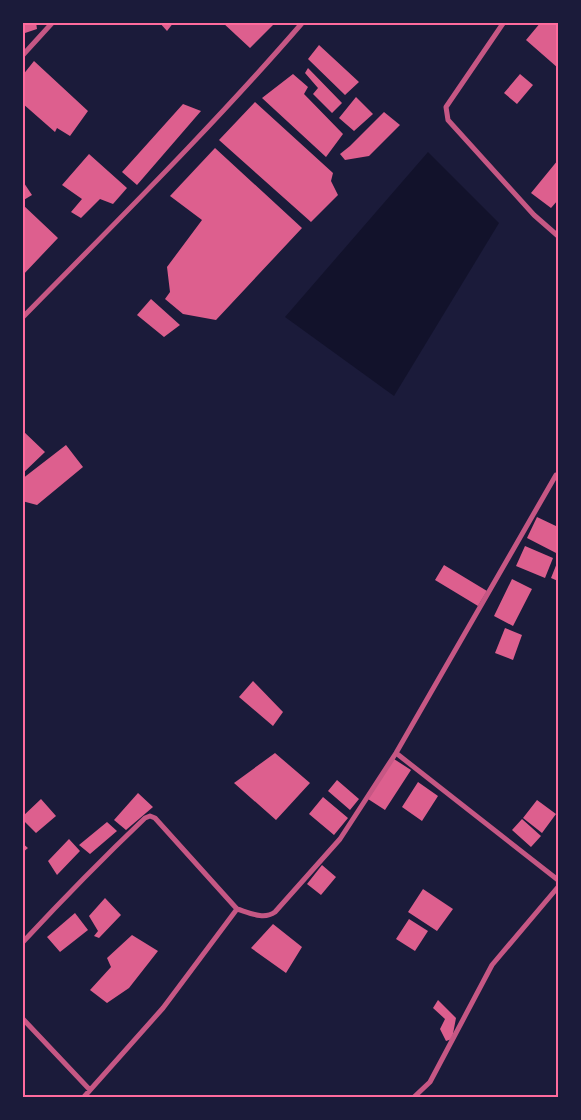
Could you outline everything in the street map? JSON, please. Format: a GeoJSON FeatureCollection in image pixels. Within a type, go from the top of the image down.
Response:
{"type":"FeatureCollection","features":[{"type":"Feature","properties":{"kind":"street"},"geometry":{"type":"LineString","coordinates":[[22,56],[53,22]]}},
{"type":"Feature","properties":{"kind":"street"},"geometry":{"type":"LineString","coordinates":[[22,318],[140,198],[271,60],[303,22]]}},
{"type":"Feature","properties":{"kind":"street"},"geometry":{"type":"LineString","coordinates":[[504,22],[446,107],[446,115],[451,125],[534,215],[558,236]]}},
{"type":"Feature","properties":{"kind":"street"},"geometry":{"type":"LineString","coordinates":[[22,942],[111,850],[145,818],[150,816],[155,818],[237,910],[263,916],[270,916],[275,912],[340,839],[396,753],[558,475]]}},
{"type":"Feature","properties":{"kind":"street"},"geometry":{"type":"LineString","coordinates":[[396,753],[558,880]]}},
{"type":"Feature","properties":{"kind":"street"},"geometry":{"type":"LineString","coordinates":[[413,1098],[430,1082],[492,966],[558,887]]}},
{"type":"Feature","properties":{"kind":"street"},"geometry":{"type":"LineString","coordinates":[[84,1098],[164,1008],[237,910]]}},
{"type":"Feature","properties":{"kind":"street"},"geometry":{"type":"LineString","coordinates":[[22,1018],[90,1090]]}},
{"type":"Feature","properties":{"kind":"shaded area"},"geometry":{"type":"Polygon","coordinates":[[[428,152],[499,223],[394,396],[285,317],[428,152]]]}},
{"type":"Feature","properties":{"kind":"building"},"geometry":{"type":"Polygon","coordinates":[[[22,22],[36,22],[37,29],[22,34],[22,22]]]}},
{"type":"Feature","properties":{"kind":"building"},"geometry":{"type":"Polygon","coordinates":[[[159,22],[174,22],[167,31],[159,22]]]}},
{"type":"Feature","properties":{"kind":"building"},"geometry":{"type":"Polygon","coordinates":[[[222,22],[276,22],[250,48],[222,22]]]}},
{"type":"Feature","properties":{"kind":"building"},"geometry":{"type":"Polygon","coordinates":[[[541,22],[555,22],[558,25],[558,68],[526,40],[541,22]]]}},
{"type":"Feature","properties":{"kind":"building"},"geometry":{"type":"Polygon","coordinates":[[[319,45],[359,82],[345,95],[308,59],[319,45]]]}},
{"type":"Feature","properties":{"kind":"building"},"geometry":{"type":"Polygon","coordinates":[[[34,61],[88,111],[70,136],[57,128],[55,132],[22,103],[22,76],[34,61]]]}},
{"type":"Feature","properties":{"kind":"building"},"geometry":{"type":"Polygon","coordinates":[[[308,68],[342,103],[332,113],[313,94],[318,88],[305,73],[308,68]]]}},
{"type":"Feature","properties":{"kind":"building"},"geometry":{"type":"Polygon","coordinates":[[[293,74],[308,87],[304,94],[343,134],[326,157],[262,98],[293,74]]]}},
{"type":"Feature","properties":{"kind":"building"},"geometry":{"type":"Polygon","coordinates":[[[520,74],[533,85],[517,104],[504,93],[520,74]]]}},
{"type":"Feature","properties":{"kind":"building"},"geometry":{"type":"Polygon","coordinates":[[[356,97],[373,114],[354,131],[339,118],[356,97]]]}},
{"type":"Feature","properties":{"kind":"building"},"geometry":{"type":"Polygon","coordinates":[[[255,102],[333,173],[331,181],[338,195],[311,222],[219,140],[255,102]]]}},
{"type":"Feature","properties":{"kind":"building"},"geometry":{"type":"Polygon","coordinates":[[[183,104],[201,111],[137,185],[122,172],[183,104]]]}},
{"type":"Feature","properties":{"kind":"building"},"geometry":{"type":"Polygon","coordinates":[[[384,112],[400,125],[369,156],[345,160],[340,154],[384,112]]]}},
{"type":"Feature","properties":{"kind":"building"},"geometry":{"type":"Polygon","coordinates":[[[215,148],[302,228],[216,320],[183,314],[165,299],[170,292],[167,267],[202,220],[170,196],[215,148]]]}},
{"type":"Feature","properties":{"kind":"building"},"geometry":{"type":"Polygon","coordinates":[[[89,154],[127,188],[113,204],[100,199],[81,218],[71,212],[82,199],[62,185],[89,154]]]}},
{"type":"Feature","properties":{"kind":"building"},"geometry":{"type":"Polygon","coordinates":[[[558,160],[558,200],[551,208],[531,193],[558,160]]]}},
{"type":"Feature","properties":{"kind":"building"},"geometry":{"type":"Polygon","coordinates":[[[24,183],[32,195],[22,201],[22,185],[24,183]]]}},
{"type":"Feature","properties":{"kind":"building"},"geometry":{"type":"Polygon","coordinates":[[[22,204],[58,238],[22,276],[22,204]]]}},
{"type":"Feature","properties":{"kind":"building"},"geometry":{"type":"Polygon","coordinates":[[[151,299],[180,325],[164,337],[137,315],[151,299]]]}},
{"type":"Feature","properties":{"kind":"building"},"geometry":{"type":"Polygon","coordinates":[[[22,430],[45,452],[22,474],[22,430]]]}},
{"type":"Feature","properties":{"kind":"building"},"geometry":{"type":"Polygon","coordinates":[[[66,445],[83,467],[37,505],[22,501],[22,479],[66,445]]]}},
{"type":"Feature","properties":{"kind":"building"},"geometry":{"type":"Polygon","coordinates":[[[537,517],[558,527],[558,554],[527,538],[537,517]]]}},
{"type":"Feature","properties":{"kind":"building"},"geometry":{"type":"Polygon","coordinates":[[[525,546],[553,558],[545,578],[516,566],[525,546]]]}},
{"type":"Feature","properties":{"kind":"building"},"geometry":{"type":"Polygon","coordinates":[[[558,564],[558,581],[551,578],[558,564]]]}},
{"type":"Feature","properties":{"kind":"building"},"geometry":{"type":"Polygon","coordinates":[[[444,565],[487,591],[478,606],[435,580],[444,565]]]}},
{"type":"Feature","properties":{"kind":"building"},"geometry":{"type":"Polygon","coordinates":[[[512,579],[532,589],[513,626],[494,616],[512,579]]]}},
{"type":"Feature","properties":{"kind":"building"},"geometry":{"type":"Polygon","coordinates":[[[505,628],[522,635],[513,660],[495,653],[505,628]]]}},
{"type":"Feature","properties":{"kind":"building"},"geometry":{"type":"Polygon","coordinates":[[[253,681],[283,712],[273,726],[239,697],[253,681]]]}},
{"type":"Feature","properties":{"kind":"building"},"geometry":{"type":"Polygon","coordinates":[[[275,753],[310,783],[276,820],[234,783],[275,753]]]}},
{"type":"Feature","properties":{"kind":"building"},"geometry":{"type":"Polygon","coordinates":[[[394,759],[411,770],[385,810],[368,799],[394,759]]]}},
{"type":"Feature","properties":{"kind":"building"},"geometry":{"type":"Polygon","coordinates":[[[337,780],[359,799],[350,810],[328,791],[337,780]]]}},
{"type":"Feature","properties":{"kind":"building"},"geometry":{"type":"Polygon","coordinates":[[[418,782],[438,796],[422,821],[402,807],[418,782]]]}},
{"type":"Feature","properties":{"kind":"building"},"geometry":{"type":"Polygon","coordinates":[[[138,793],[153,807],[126,830],[114,820],[138,793]]]}},
{"type":"Feature","properties":{"kind":"building"},"geometry":{"type":"Polygon","coordinates":[[[323,797],[348,818],[334,835],[309,814],[323,797]]]}},
{"type":"Feature","properties":{"kind":"building"},"geometry":{"type":"Polygon","coordinates":[[[41,799],[56,816],[36,833],[22,817],[41,799]]]}},
{"type":"Feature","properties":{"kind":"building"},"geometry":{"type":"Polygon","coordinates":[[[537,800],[556,814],[542,833],[523,818],[537,800]]]}},
{"type":"Feature","properties":{"kind":"building"},"geometry":{"type":"Polygon","coordinates":[[[522,819],[541,836],[531,847],[512,830],[522,819]]]}},
{"type":"Feature","properties":{"kind":"building"},"geometry":{"type":"Polygon","coordinates":[[[107,822],[117,831],[90,854],[79,845],[107,822]]]}},
{"type":"Feature","properties":{"kind":"building"},"geometry":{"type":"Polygon","coordinates":[[[69,839],[80,851],[57,875],[48,861],[69,839]]]}},
{"type":"Feature","properties":{"kind":"building"},"geometry":{"type":"Polygon","coordinates":[[[22,843],[28,848],[22,853],[22,843]]]}},
{"type":"Feature","properties":{"kind":"building"},"geometry":{"type":"Polygon","coordinates":[[[322,865],[336,877],[321,895],[307,884],[322,865]]]}},
{"type":"Feature","properties":{"kind":"building"},"geometry":{"type":"Polygon","coordinates":[[[423,889],[453,909],[437,931],[408,912],[423,889]]]}},
{"type":"Feature","properties":{"kind":"building"},"geometry":{"type":"Polygon","coordinates":[[[105,898],[121,915],[99,938],[94,936],[98,931],[89,916],[105,898]]]}},
{"type":"Feature","properties":{"kind":"building"},"geometry":{"type":"Polygon","coordinates":[[[75,913],[88,930],[60,952],[47,937],[75,913]]]}},
{"type":"Feature","properties":{"kind":"building"},"geometry":{"type":"Polygon","coordinates":[[[409,919],[428,931],[415,951],[396,939],[409,919]]]}},
{"type":"Feature","properties":{"kind":"building"},"geometry":{"type":"Polygon","coordinates":[[[273,924],[302,947],[286,973],[251,948],[273,924]]]}},
{"type":"Feature","properties":{"kind":"building"},"geometry":{"type":"Polygon","coordinates":[[[132,935],[158,951],[129,988],[107,1003],[90,990],[111,967],[107,958],[132,935]]]}},
{"type":"Feature","properties":{"kind":"building"},"geometry":{"type":"Polygon","coordinates":[[[438,1000],[456,1018],[452,1039],[446,1041],[440,1029],[445,1019],[433,1008],[438,1000]]]}}]}
